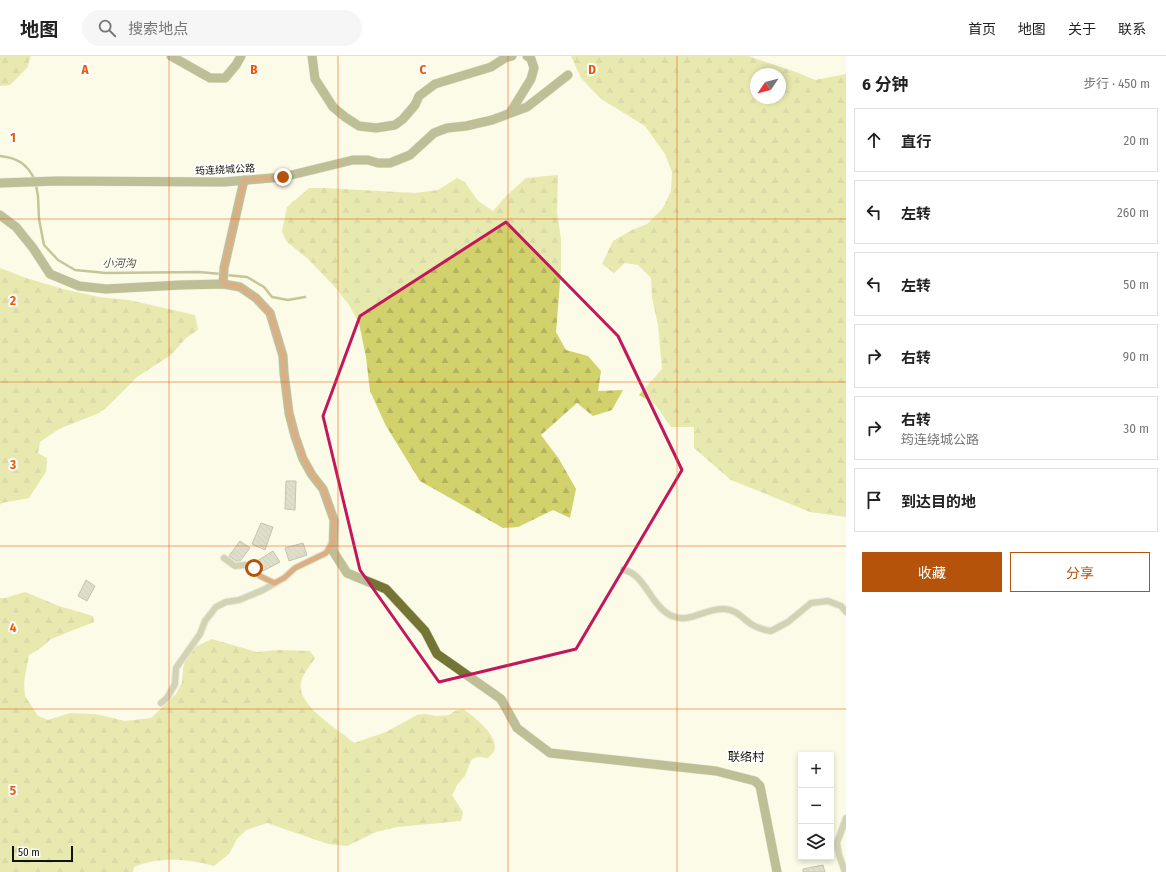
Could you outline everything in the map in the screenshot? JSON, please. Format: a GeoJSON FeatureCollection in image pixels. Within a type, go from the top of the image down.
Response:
{"type":"FeatureCollection","features":[{"type":"Feature","properties":{"kind":"street"},"geometry":{"type":"LineString","coordinates":[[171,56],[210,78],[225,78],[236,65],[241,56]]}},
{"type":"Feature","properties":{"kind":"street"},"geometry":{"type":"LineString","coordinates":[[312,56],[315,79],[333,107],[359,126],[376,128],[395,124],[403,119],[415,105],[419,96],[434,84],[491,67],[504,58],[512,56]]}},
{"type":"Feature","properties":{"kind":"street"},"geometry":{"type":"LineString","coordinates":[[510,113],[531,79],[534,68],[531,59],[527,56]]}},
{"type":"Feature","properties":{"kind":"street","name":"筠连绕城公路"},"geometry":{"type":"LineString","coordinates":[[0,183],[57,181],[224,182],[283,177],[353,160],[368,160],[378,164],[390,164],[410,155],[434,133],[447,128],[466,126],[492,120],[527,107],[568,75]]}},
{"type":"Feature","properties":{"kind":"street"},"geometry":{"type":"LineString","coordinates":[[223,282],[224,268],[244,180]]}},
{"type":"Feature","properties":{"kind":"street"},"geometry":{"type":"LineString","coordinates":[[0,215],[16,227],[33,248],[50,274],[79,286],[106,289],[223,282],[240,287],[256,298],[270,313],[283,356],[289,413],[295,436],[304,459],[312,474],[323,489],[330,505],[334,520],[333,551],[347,573],[386,589],[425,631],[437,654],[501,699],[517,728],[550,753],[716,771],[755,781],[760,786],[777,872]]}},
{"type":"Feature","properties":{"kind":"street"},"geometry":{"type":"LineString","coordinates":[[160,703],[167,698],[175,684],[176,668],[200,634],[204,621],[216,607],[226,602],[239,600],[263,590],[284,578],[295,568],[326,553],[333,542]]}},
{"type":"Feature","properties":{"kind":"street"},"geometry":{"type":"LineString","coordinates":[[224,558],[235,566],[245,565],[254,568],[260,576],[274,583]]}},
{"type":"Feature","properties":{"kind":"street"},"geometry":{"type":"LineString","coordinates":[[624,570],[629,571],[638,579],[660,607],[670,615],[679,618],[694,617],[716,609],[725,609],[732,610],[742,616],[750,624],[761,629],[771,631],[788,622],[811,603],[828,601],[841,606],[846,612]]}},
{"type":"Feature","properties":{"kind":"street"},"geometry":{"type":"LineString","coordinates":[[845,872],[839,856],[837,843],[846,818]]}},
{"type":"Feature","properties":{"kind":"highlighted area"},"geometry":{"type":"Polygon","coordinates":[[[506,222],[618,336],[682,470],[576,649],[439,682],[360,570],[323,416],[360,316],[506,222]]]}},
{"type":"Feature","properties":{"kind":"green space"},"geometry":{"type":"Polygon","coordinates":[[[0,56],[31,56],[27,68],[10,85],[0,86],[0,56]]]}},
{"type":"Feature","properties":{"kind":"green space"},"geometry":{"type":"Polygon","coordinates":[[[571,56],[748,56],[784,68],[750,68],[750,104],[786,104],[786,69],[815,80],[846,74],[846,517],[810,512],[731,480],[694,448],[694,427],[671,427],[655,404],[639,395],[662,369],[658,325],[652,298],[651,278],[638,265],[625,263],[614,273],[602,264],[613,241],[632,230],[647,224],[663,208],[671,191],[672,172],[665,154],[645,126],[601,99],[581,78],[571,56]]]}},
{"type":"Feature","properties":{"kind":"green space"},"geometry":{"type":"Polygon","coordinates":[[[558,175],[557,212],[561,239],[561,270],[556,332],[566,350],[588,356],[601,371],[598,391],[623,390],[612,410],[593,416],[577,403],[541,435],[559,459],[576,489],[570,518],[553,510],[518,527],[503,528],[420,481],[386,426],[370,391],[366,357],[359,323],[349,305],[335,287],[308,259],[286,241],[282,231],[287,207],[309,188],[415,193],[438,190],[457,178],[465,182],[478,201],[493,211],[506,196],[526,178],[558,175]]]}},
{"type":"Feature","properties":{"kind":"green space"},"geometry":{"type":"Polygon","coordinates":[[[0,268],[26,278],[63,289],[99,297],[129,300],[195,315],[198,330],[186,338],[171,355],[137,377],[99,413],[59,429],[40,442],[38,453],[47,458],[46,472],[29,498],[2,503],[0,505],[0,268]]]}},
{"type":"Feature","properties":{"kind":"green space"},"geometry":{"type":"Polygon","coordinates":[[[25,592],[59,606],[93,616],[94,622],[51,639],[29,655],[24,682],[25,696],[38,716],[48,720],[70,713],[96,714],[125,721],[151,718],[176,694],[182,682],[186,655],[195,647],[212,639],[257,652],[279,650],[310,651],[315,658],[301,682],[301,691],[305,700],[320,716],[354,743],[386,732],[417,715],[449,715],[455,711],[463,709],[479,721],[489,733],[495,745],[494,751],[488,758],[477,757],[471,760],[465,776],[457,785],[452,795],[463,812],[461,821],[397,827],[376,832],[347,846],[328,844],[267,823],[246,830],[237,839],[229,854],[214,866],[184,860],[164,860],[154,861],[134,867],[133,872],[0,872],[0,598],[25,592]]]}},
{"type":"Feature","properties":{"kind":"building"},"geometry":{"type":"Polygon","coordinates":[[[286,481],[296,481],[295,510],[285,509],[286,481]]]}},
{"type":"Feature","properties":{"kind":"building"},"geometry":{"type":"Polygon","coordinates":[[[261,523],[273,527],[265,550],[252,544],[261,523]]]}},
{"type":"Feature","properties":{"kind":"building"},"geometry":{"type":"Polygon","coordinates":[[[240,541],[250,548],[240,561],[236,561],[229,556],[240,541]]]}},
{"type":"Feature","properties":{"kind":"building"},"geometry":{"type":"Polygon","coordinates":[[[303,543],[307,555],[289,561],[285,548],[303,543]]]}},
{"type":"Feature","properties":{"kind":"building"},"geometry":{"type":"Polygon","coordinates":[[[273,551],[280,562],[263,571],[257,561],[273,551]]]}},
{"type":"Feature","properties":{"kind":"building"},"geometry":{"type":"Polygon","coordinates":[[[86,580],[95,586],[87,601],[78,596],[86,580]]]}},
{"type":"Feature","properties":{"kind":"building"},"geometry":{"type":"Polygon","coordinates":[[[823,865],[825,872],[803,872],[803,869],[823,865]]]}},
{"type":"Feature","properties":{"kind":"waterway","name":"小河沟"},"geometry":{"type":"LineString","coordinates":[[0,156],[17,160],[29,170],[35,180]]}},
{"type":"Feature","properties":{"kind":"waterway","name":"小河沟"},"geometry":{"type":"LineString","coordinates":[[36,185],[39,219],[44,245],[58,260],[75,270],[106,273],[199,272],[221,274]]}},
{"type":"Feature","properties":{"kind":"waterway","name":"小河沟"},"geometry":{"type":"LineString","coordinates":[[226,275],[247,277],[264,287],[272,297],[288,300],[305,297]]}},
{"type":"Feature","properties":{"kind":"district","name":"联络村"},"geometry":{"type":"Point","coordinates":[746,757]}},
{"type":"Feature","properties":{"kind":"route"},"geometry":{"type":"LineString","coordinates":[[254,568],[260,576],[274,583],[284,578],[295,568],[326,553],[333,542],[334,530],[334,520],[330,505],[323,489],[312,474],[304,459],[295,436],[289,413],[283,356],[270,313],[256,298],[240,287],[223,284],[224,268],[244,180],[283,177]]}}]}
